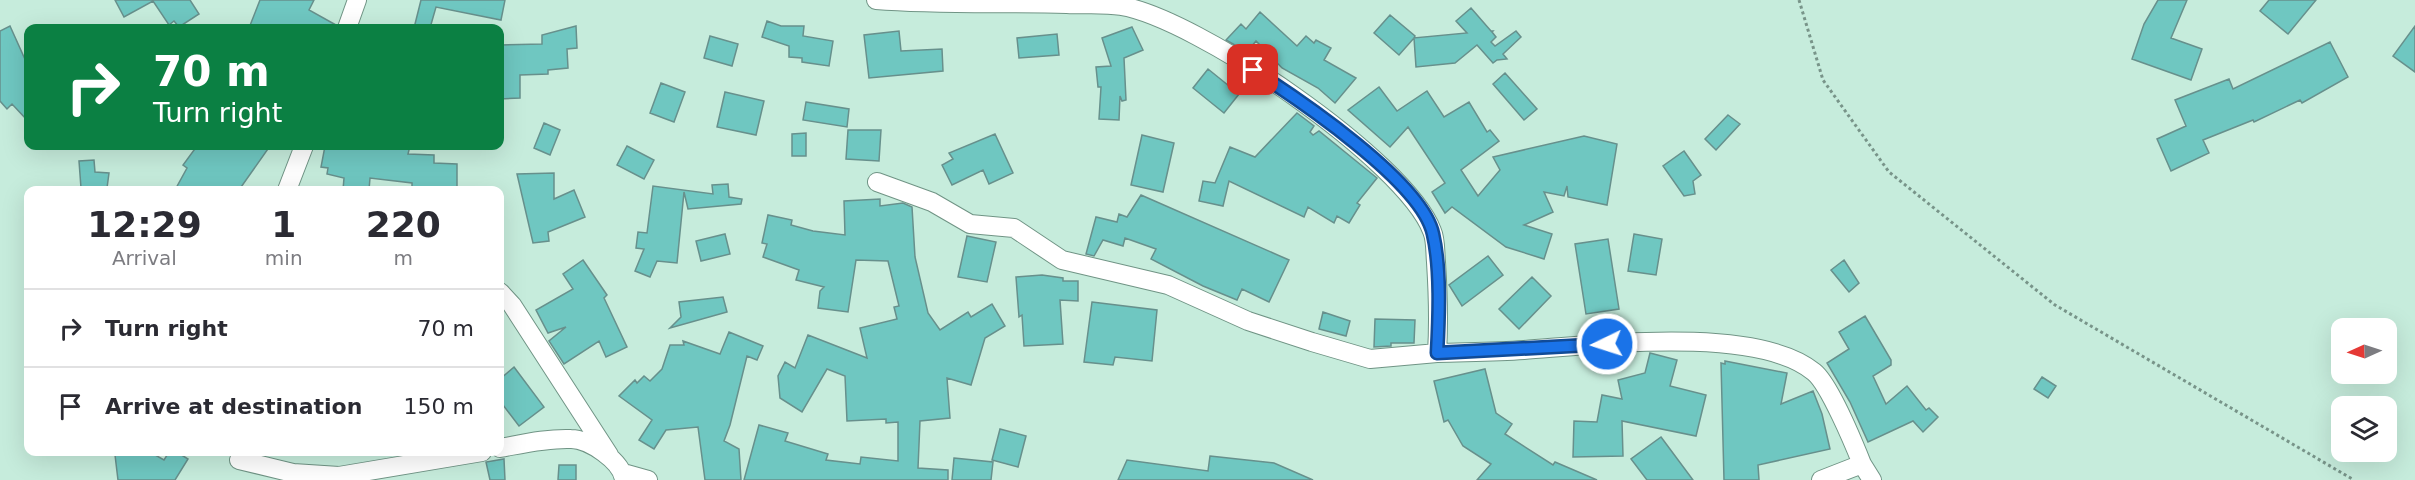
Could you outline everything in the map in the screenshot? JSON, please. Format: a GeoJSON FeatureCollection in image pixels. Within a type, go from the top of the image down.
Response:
{"type":"FeatureCollection","features":[{"type":"Feature","properties":{"kind":"street"},"geometry":{"type":"LineString","coordinates":[[348,24],[357,0]]}},
{"type":"Feature","properties":{"kind":"street"},"geometry":{"type":"LineString","coordinates":[[876,0],[1122,6],[1178,25],[1237,59],[1319,113],[1351,139],[1411,196],[1425,215],[1433,233],[1439,309],[1437,353]]}},
{"type":"Feature","properties":{"kind":"street"},"geometry":{"type":"LineString","coordinates":[[289,186],[302,150]]}},
{"type":"Feature","properties":{"kind":"street"},"geometry":{"type":"LineString","coordinates":[[877,182],[932,202],[970,224],[1014,228],[1062,260],[1168,285],[1248,321],[1370,359],[1669,340],[1757,348],[1788,358],[1815,372],[1846,425],[1862,464],[1872,480]]}},
{"type":"Feature","properties":{"kind":"street"},"geometry":{"type":"LineString","coordinates":[[504,296],[512,305],[623,477],[648,480]]}},
{"type":"Feature","properties":{"kind":"street"},"geometry":{"type":"LineString","coordinates":[[504,447],[573,438],[609,455]]}},
{"type":"Feature","properties":{"kind":"street"},"geometry":{"type":"LineString","coordinates":[[237,456],[292,473],[339,476],[458,456]]}},
{"type":"Feature","properties":{"kind":"street"},"geometry":{"type":"LineString","coordinates":[[237,456],[252,480]]}},
{"type":"Feature","properties":{"kind":"street"},"geometry":{"type":"LineString","coordinates":[[1821,480],[1862,464]]}},
{"type":"Feature","properties":{"kind":"path"},"geometry":{"type":"LineString","coordinates":[[1799,0],[1823,80],[1889,172],[2055,305],[2354,480]]}},
{"type":"Feature","properties":{"kind":"building"},"geometry":{"type":"Polygon","coordinates":[[[115,0],[190,0],[199,14],[184,24],[176,24],[174,21],[168,24],[153,1],[124,17],[115,0]]]}},
{"type":"Feature","properties":{"kind":"building"},"geometry":{"type":"Polygon","coordinates":[[[260,0],[314,0],[309,10],[334,24],[251,24],[260,0]]]}},
{"type":"Feature","properties":{"kind":"building"},"geometry":{"type":"Polygon","coordinates":[[[421,0],[505,0],[501,20],[436,7],[431,24],[415,24],[421,0]]]}},
{"type":"Feature","properties":{"kind":"building"},"geometry":{"type":"Polygon","coordinates":[[[2158,0],[2187,0],[2171,38],[2202,49],[2191,80],[2132,59],[2144,24],[2158,0]]]}},
{"type":"Feature","properties":{"kind":"building"},"geometry":{"type":"Polygon","coordinates":[[[2269,0],[2316,0],[2288,34],[2260,11],[2269,0]]]}},
{"type":"Feature","properties":{"kind":"building"},"geometry":{"type":"Polygon","coordinates":[[[1471,8],[1493,31],[1496,37],[1491,42],[1495,46],[1516,31],[1521,37],[1503,54],[1507,59],[1493,63],[1477,45],[1455,63],[1416,67],[1414,38],[1467,33],[1456,21],[1471,8]]]}},
{"type":"Feature","properties":{"kind":"building"},"geometry":{"type":"Polygon","coordinates":[[[1260,12],[1297,46],[1306,36],[1314,43],[1316,40],[1331,48],[1324,60],[1356,78],[1335,103],[1318,88],[1282,68],[1256,41],[1247,52],[1226,40],[1241,24],[1246,29],[1260,12]]]}},
{"type":"Feature","properties":{"kind":"building"},"geometry":{"type":"Polygon","coordinates":[[[1390,15],[1415,36],[1399,55],[1374,33],[1390,15]]]}},
{"type":"Feature","properties":{"kind":"building"},"geometry":{"type":"Polygon","coordinates":[[[767,21],[781,26],[804,26],[803,36],[833,41],[829,66],[802,62],[802,58],[789,57],[789,46],[762,37],[767,21]]]}},
{"type":"Feature","properties":{"kind":"building"},"geometry":{"type":"Polygon","coordinates":[[[10,26],[24,57],[24,117],[12,104],[7,109],[0,101],[0,31],[10,26]]]}},
{"type":"Feature","properties":{"kind":"building"},"geometry":{"type":"Polygon","coordinates":[[[576,26],[577,48],[567,49],[568,68],[548,70],[548,74],[520,75],[520,98],[504,99],[504,45],[542,44],[542,35],[576,26]]]}},
{"type":"Feature","properties":{"kind":"building"},"geometry":{"type":"Polygon","coordinates":[[[2415,26],[2415,72],[2393,56],[2415,26]]]}},
{"type":"Feature","properties":{"kind":"building"},"geometry":{"type":"Polygon","coordinates":[[[1132,27],[1143,50],[1124,58],[1126,100],[1122,101],[1120,96],[1119,120],[1099,119],[1101,87],[1098,87],[1096,67],[1111,66],[1102,38],[1132,27]]]}},
{"type":"Feature","properties":{"kind":"building"},"geometry":{"type":"Polygon","coordinates":[[[899,31],[901,51],[942,49],[943,71],[869,78],[864,35],[899,31]]]}},
{"type":"Feature","properties":{"kind":"building"},"geometry":{"type":"Polygon","coordinates":[[[1057,34],[1059,55],[1019,58],[1017,38],[1057,34]]]}},
{"type":"Feature","properties":{"kind":"building"},"geometry":{"type":"Polygon","coordinates":[[[710,36],[738,44],[732,66],[704,58],[710,36]]]}},
{"type":"Feature","properties":{"kind":"building"},"geometry":{"type":"Polygon","coordinates":[[[2330,42],[2348,77],[2302,103],[2300,100],[2254,122],[2253,120],[2203,140],[2209,153],[2171,171],[2157,139],[2186,126],[2175,100],[2229,79],[2233,89],[2330,42]]]}},
{"type":"Feature","properties":{"kind":"building"},"geometry":{"type":"Polygon","coordinates":[[[1208,69],[1239,94],[1224,113],[1193,88],[1208,69]]]}},
{"type":"Feature","properties":{"kind":"building"},"geometry":{"type":"Polygon","coordinates":[[[1505,73],[1537,109],[1524,120],[1493,84],[1505,73]]]}},
{"type":"Feature","properties":{"kind":"building"},"geometry":{"type":"Polygon","coordinates":[[[661,83],[685,92],[674,122],[650,113],[661,83]]]}},
{"type":"Feature","properties":{"kind":"building"},"geometry":{"type":"Polygon","coordinates":[[[1379,87],[1397,111],[1427,91],[1444,117],[1469,102],[1487,132],[1490,130],[1499,141],[1461,170],[1478,196],[1500,170],[1493,157],[1584,136],[1617,144],[1607,205],[1568,197],[1567,186],[1564,196],[1544,192],[1553,212],[1524,225],[1552,234],[1544,259],[1506,247],[1452,207],[1445,213],[1432,192],[1445,183],[1408,127],[1390,147],[1348,110],[1379,87]]]}},
{"type":"Feature","properties":{"kind":"building"},"geometry":{"type":"Polygon","coordinates":[[[725,92],[764,101],[756,135],[717,127],[725,92]]]}},
{"type":"Feature","properties":{"kind":"building"},"geometry":{"type":"Polygon","coordinates":[[[806,102],[849,109],[847,127],[803,120],[806,102]]]}},
{"type":"Feature","properties":{"kind":"building"},"geometry":{"type":"Polygon","coordinates":[[[1297,113],[1314,126],[1310,132],[1313,135],[1319,131],[1377,178],[1357,203],[1360,205],[1349,223],[1337,216],[1334,223],[1308,207],[1304,217],[1229,181],[1223,206],[1199,201],[1203,181],[1215,183],[1230,147],[1255,157],[1297,113]]]}},
{"type":"Feature","properties":{"kind":"building"},"geometry":{"type":"Polygon","coordinates":[[[1728,115],[1740,124],[1716,150],[1705,139],[1728,115]]]}},
{"type":"Feature","properties":{"kind":"building"},"geometry":{"type":"Polygon","coordinates":[[[544,123],[560,130],[550,155],[534,148],[544,123]]]}},
{"type":"Feature","properties":{"kind":"building"},"geometry":{"type":"Polygon","coordinates":[[[848,130],[881,130],[879,161],[846,159],[848,130]]]}},
{"type":"Feature","properties":{"kind":"building"},"geometry":{"type":"Polygon","coordinates":[[[806,133],[806,156],[792,156],[792,134],[806,133]]]}},
{"type":"Feature","properties":{"kind":"building"},"geometry":{"type":"Polygon","coordinates":[[[995,134],[1013,173],[989,184],[983,170],[952,185],[942,165],[953,159],[949,153],[995,134]]]}},
{"type":"Feature","properties":{"kind":"building"},"geometry":{"type":"Polygon","coordinates":[[[1142,135],[1174,143],[1163,192],[1131,185],[1142,135]]]}},
{"type":"Feature","properties":{"kind":"building"},"geometry":{"type":"Polygon","coordinates":[[[627,146],[654,160],[644,179],[617,165],[627,146]]]}},
{"type":"Feature","properties":{"kind":"building"},"geometry":{"type":"Polygon","coordinates":[[[194,150],[267,150],[242,186],[177,186],[187,168],[183,165],[194,150]]]}},
{"type":"Feature","properties":{"kind":"building"},"geometry":{"type":"Polygon","coordinates":[[[324,150],[409,150],[408,154],[434,155],[434,163],[457,164],[457,186],[412,186],[412,183],[370,178],[369,186],[343,186],[344,178],[327,174],[328,168],[321,167],[324,150]]]}},
{"type":"Feature","properties":{"kind":"building"},"geometry":{"type":"Polygon","coordinates":[[[1684,151],[1701,175],[1693,181],[1695,194],[1684,196],[1663,166],[1684,151]]]}},
{"type":"Feature","properties":{"kind":"building"},"geometry":{"type":"Polygon","coordinates":[[[94,160],[95,172],[109,173],[107,186],[81,186],[79,161],[94,160]]]}},
{"type":"Feature","properties":{"kind":"building"},"geometry":{"type":"Polygon","coordinates":[[[554,173],[554,199],[574,190],[585,217],[548,232],[549,241],[533,243],[517,174],[554,173]]]}},
{"type":"Feature","properties":{"kind":"building"},"geometry":{"type":"Polygon","coordinates":[[[728,184],[729,197],[742,199],[741,204],[688,209],[684,192],[677,263],[657,261],[650,277],[635,271],[644,249],[636,248],[638,232],[647,233],[653,186],[713,194],[712,185],[728,184]]]}},
{"type":"Feature","properties":{"kind":"building"},"geometry":{"type":"Polygon","coordinates":[[[1141,195],[1289,260],[1269,302],[1242,289],[1237,300],[1203,286],[1151,259],[1156,249],[1125,238],[1123,246],[1103,240],[1094,256],[1086,254],[1096,217],[1117,222],[1119,214],[1127,217],[1141,195]]]}},
{"type":"Feature","properties":{"kind":"building"},"geometry":{"type":"Polygon","coordinates":[[[880,199],[880,206],[903,203],[912,207],[915,257],[928,313],[940,330],[968,312],[971,317],[992,304],[1005,326],[985,338],[971,385],[947,378],[950,418],[920,421],[918,468],[948,470],[948,480],[744,480],[759,425],[788,433],[785,441],[828,454],[826,460],[860,464],[861,457],[898,461],[898,422],[886,423],[886,419],[847,421],[845,376],[827,369],[802,412],[780,398],[778,376],[785,362],[795,368],[808,335],[867,358],[860,328],[897,319],[894,307],[899,306],[888,261],[856,260],[848,312],[818,308],[820,291],[824,287],[796,280],[799,270],[763,257],[767,244],[762,243],[768,215],[792,220],[791,225],[813,231],[845,235],[844,201],[880,199]]]}},
{"type":"Feature","properties":{"kind":"building"},"geometry":{"type":"Polygon","coordinates":[[[725,234],[730,254],[701,261],[696,241],[725,234]]]}},
{"type":"Feature","properties":{"kind":"building"},"geometry":{"type":"Polygon","coordinates":[[[1634,234],[1662,239],[1656,275],[1628,271],[1634,234]]]}},
{"type":"Feature","properties":{"kind":"building"},"geometry":{"type":"Polygon","coordinates":[[[967,236],[996,242],[987,282],[958,277],[967,236]]]}},
{"type":"Feature","properties":{"kind":"building"},"geometry":{"type":"Polygon","coordinates":[[[1608,239],[1619,309],[1586,314],[1575,244],[1608,239]]]}},
{"type":"Feature","properties":{"kind":"building"},"geometry":{"type":"Polygon","coordinates":[[[1488,256],[1503,275],[1462,306],[1449,285],[1488,256]]]}},
{"type":"Feature","properties":{"kind":"building"},"geometry":{"type":"Polygon","coordinates":[[[583,260],[607,295],[604,298],[627,347],[606,357],[599,341],[564,364],[549,341],[566,327],[548,333],[536,310],[573,289],[563,274],[583,260]]]}},
{"type":"Feature","properties":{"kind":"building"},"geometry":{"type":"Polygon","coordinates":[[[1844,260],[1859,283],[1849,292],[1831,270],[1844,260]]]}},
{"type":"Feature","properties":{"kind":"building"},"geometry":{"type":"Polygon","coordinates":[[[1042,275],[1063,278],[1063,281],[1078,281],[1078,301],[1060,300],[1063,344],[1024,346],[1016,277],[1042,275]]]}},
{"type":"Feature","properties":{"kind":"building"},"geometry":{"type":"Polygon","coordinates":[[[1532,277],[1551,296],[1519,329],[1499,309],[1532,277]]]}},
{"type":"Feature","properties":{"kind":"building"},"geometry":{"type":"Polygon","coordinates":[[[723,297],[727,312],[670,328],[681,317],[679,302],[723,297]]]}},
{"type":"Feature","properties":{"kind":"building"},"geometry":{"type":"Polygon","coordinates":[[[1092,302],[1157,310],[1152,361],[1115,357],[1113,365],[1084,362],[1092,302]]]}},
{"type":"Feature","properties":{"kind":"building"},"geometry":{"type":"Polygon","coordinates":[[[1323,312],[1350,321],[1346,336],[1319,329],[1323,312]]]}},
{"type":"Feature","properties":{"kind":"building"},"geometry":{"type":"Polygon","coordinates":[[[1865,316],[1891,360],[1891,365],[1873,376],[1886,404],[1907,386],[1926,410],[1929,408],[1938,417],[1923,432],[1913,421],[1868,442],[1850,402],[1827,363],[1849,349],[1839,332],[1865,316]]]}},
{"type":"Feature","properties":{"kind":"building"},"geometry":{"type":"Polygon","coordinates":[[[1375,319],[1415,320],[1414,343],[1391,343],[1391,346],[1374,347],[1375,319]]]}},
{"type":"Feature","properties":{"kind":"building"},"geometry":{"type":"Polygon","coordinates":[[[729,332],[763,346],[757,360],[747,356],[724,441],[739,449],[741,480],[705,480],[698,427],[666,430],[654,449],[639,440],[652,420],[619,396],[635,380],[637,383],[644,376],[650,381],[662,369],[670,345],[684,345],[683,341],[720,354],[729,332]]]}},
{"type":"Feature","properties":{"kind":"building"},"geometry":{"type":"Polygon","coordinates":[[[1650,353],[1677,360],[1670,386],[1706,395],[1696,436],[1622,421],[1623,456],[1573,457],[1574,421],[1597,422],[1602,395],[1622,399],[1618,380],[1645,373],[1650,353]]]}},
{"type":"Feature","properties":{"kind":"building"},"geometry":{"type":"Polygon","coordinates":[[[1725,361],[1787,373],[1781,404],[1813,391],[1822,414],[1830,449],[1758,465],[1759,480],[1724,480],[1721,363],[1725,364],[1725,361]]]}},
{"type":"Feature","properties":{"kind":"building"},"geometry":{"type":"Polygon","coordinates":[[[514,367],[544,407],[519,426],[504,406],[504,376],[514,367]]]}},
{"type":"Feature","properties":{"kind":"building"},"geometry":{"type":"Polygon","coordinates":[[[1485,369],[1496,413],[1512,424],[1505,434],[1553,465],[1555,462],[1597,480],[1477,480],[1491,464],[1463,446],[1448,420],[1444,422],[1434,381],[1485,369]]]}},
{"type":"Feature","properties":{"kind":"building"},"geometry":{"type":"Polygon","coordinates":[[[2042,377],[2056,386],[2048,398],[2034,389],[2042,377]]]}},
{"type":"Feature","properties":{"kind":"building"},"geometry":{"type":"Polygon","coordinates":[[[1000,429],[1026,436],[1018,467],[992,460],[1000,429]]]}},
{"type":"Feature","properties":{"kind":"building"},"geometry":{"type":"Polygon","coordinates":[[[1661,437],[1693,480],[1647,480],[1631,459],[1661,437]]]}},
{"type":"Feature","properties":{"kind":"building"},"geometry":{"type":"Polygon","coordinates":[[[115,456],[157,456],[164,460],[166,456],[183,456],[188,459],[175,480],[118,480],[115,456]]]}},
{"type":"Feature","properties":{"kind":"building"},"geometry":{"type":"Polygon","coordinates":[[[1210,456],[1274,463],[1313,480],[1118,480],[1127,460],[1208,471],[1210,456]]]}},
{"type":"Feature","properties":{"kind":"building"},"geometry":{"type":"Polygon","coordinates":[[[954,458],[993,462],[991,480],[952,480],[954,458]]]}},
{"type":"Feature","properties":{"kind":"building"},"geometry":{"type":"Polygon","coordinates":[[[504,459],[505,480],[490,480],[486,462],[504,459]]]}},
{"type":"Feature","properties":{"kind":"building"},"geometry":{"type":"Polygon","coordinates":[[[559,465],[576,465],[576,480],[558,480],[559,465]]]}},
{"type":"Feature","properties":{"kind":"route"},"geometry":{"type":"LineString","coordinates":[[1253,70],[1319,113],[1351,139],[1411,196],[1425,215],[1433,233],[1439,309],[1437,353],[1607,344]]}}]}
